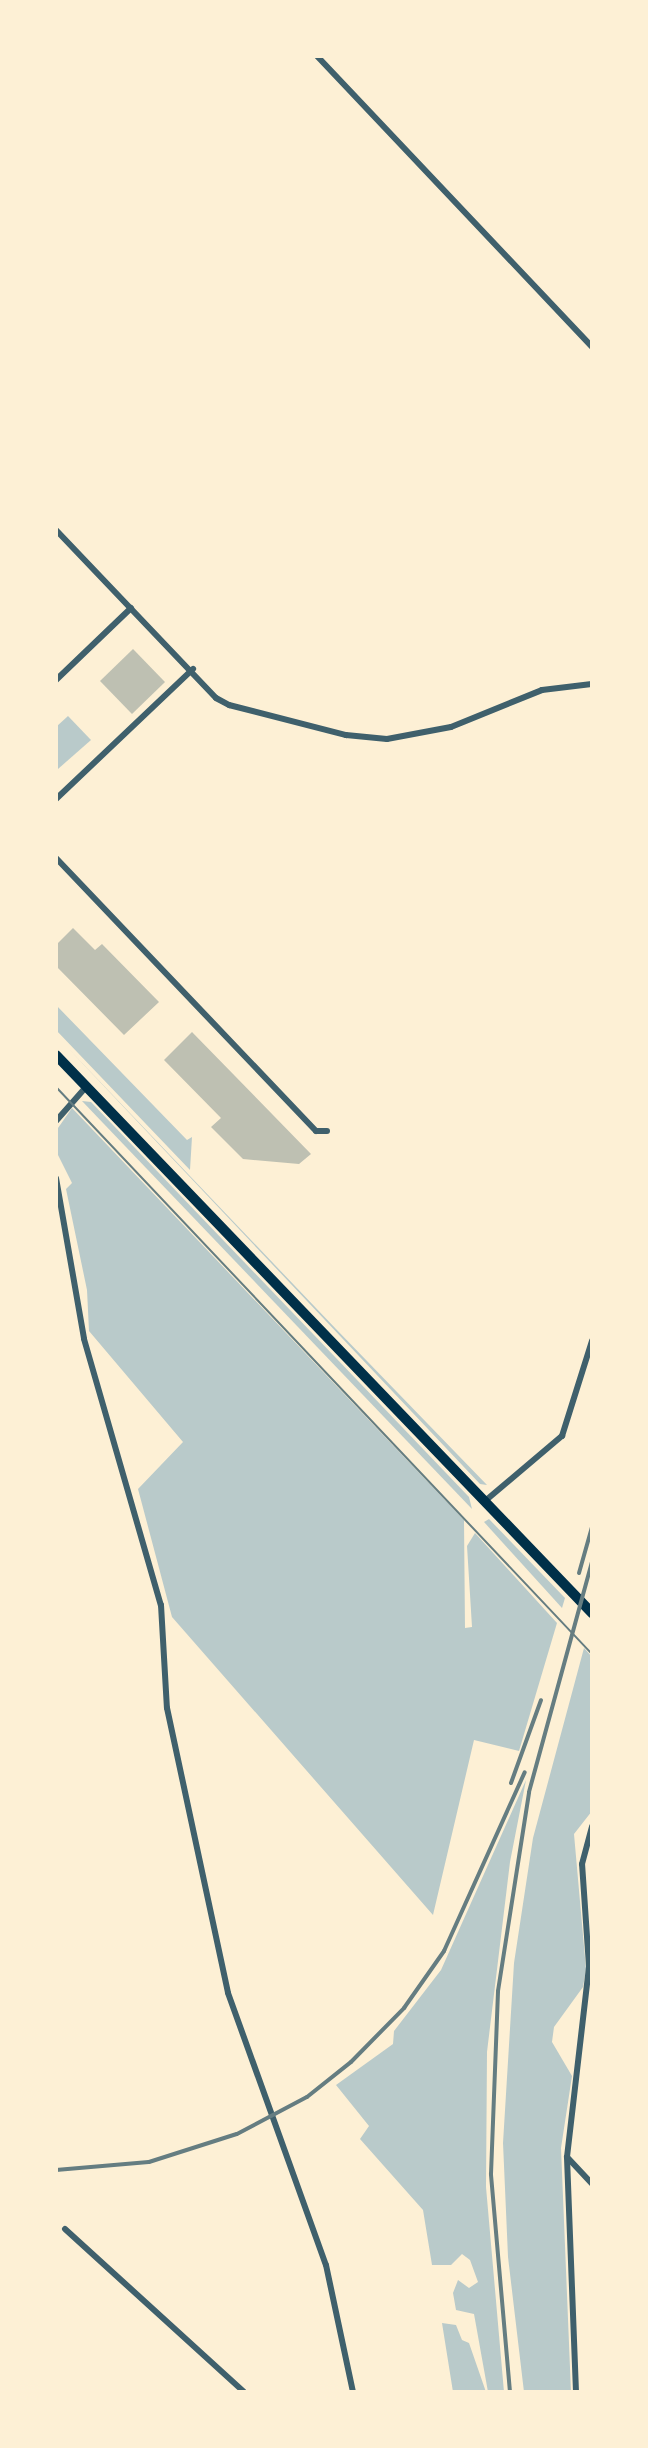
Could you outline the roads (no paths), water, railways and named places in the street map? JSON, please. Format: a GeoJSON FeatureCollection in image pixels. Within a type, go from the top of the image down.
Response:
{"type":"FeatureCollection","features":[{"type":"Feature","properties":{"kind":"main road"},"geometry":{"type":"LineString","coordinates":[[56,1055],[592,1613]]}},
{"type":"Feature","properties":{"kind":"street"},"geometry":{"type":"LineString","coordinates":[[317,56],[592,347]]}},
{"type":"Feature","properties":{"kind":"street"},"geometry":{"type":"LineString","coordinates":[[56,530],[193,669],[216,698],[229,705],[346,735],[387,739],[451,727],[542,690],[592,684]]}},
{"type":"Feature","properties":{"kind":"street"},"geometry":{"type":"LineString","coordinates":[[56,680],[131,608]]}},
{"type":"Feature","properties":{"kind":"street"},"geometry":{"type":"LineString","coordinates":[[56,799],[193,669]]}},
{"type":"Feature","properties":{"kind":"street"},"geometry":{"type":"LineString","coordinates":[[56,858],[316,1131],[327,1131]]}},
{"type":"Feature","properties":{"kind":"street"},"geometry":{"type":"LineString","coordinates":[[56,877],[65,868]]}},
{"type":"Feature","properties":{"kind":"street"},"geometry":{"type":"LineString","coordinates":[[56,1121],[86,1087]]}},
{"type":"Feature","properties":{"kind":"street"},"geometry":{"type":"LineString","coordinates":[[56,1178],[84,1339],[161,1605],[167,1708],[228,1993],[326,2265],[353,2392]]}},
{"type":"Feature","properties":{"kind":"street"},"geometry":{"type":"LineString","coordinates":[[485,1501],[562,1436],[592,1341]]}},
{"type":"Feature","properties":{"kind":"street"},"geometry":{"type":"LineString","coordinates":[[576,2392],[567,2157],[589,1966],[582,1864],[592,1826]]}},
{"type":"Feature","properties":{"kind":"street"},"geometry":{"type":"LineString","coordinates":[[585,1908],[592,1915]]}},
{"type":"Feature","properties":{"kind":"street"},"geometry":{"type":"LineString","coordinates":[[567,2157],[592,2184]]}},
{"type":"Feature","properties":{"kind":"street"},"geometry":{"type":"LineString","coordinates":[[65,2229],[244,2392]]}},
{"type":"Feature","properties":{"kind":"tram line"},"geometry":{"type":"LineString","coordinates":[[56,1087],[592,1654]]}},
{"type":"Feature","properties":{"kind":"railway"},"geometry":{"type":"LineString","coordinates":[[579,1573],[592,1527]]}},
{"type":"Feature","properties":{"kind":"railway"},"geometry":{"type":"LineString","coordinates":[[510,2392],[491,2174],[498,1991],[529,1792],[592,1562]]}},
{"type":"Feature","properties":{"kind":"railway"},"geometry":{"type":"LineString","coordinates":[[511,1783],[541,1700]]}},
{"type":"Feature","properties":{"kind":"railway"},"geometry":{"type":"LineString","coordinates":[[56,2170],[149,2162],[237,2134],[307,2097],[351,2062],[404,2008],[444,1951],[525,1772]]}}]}
